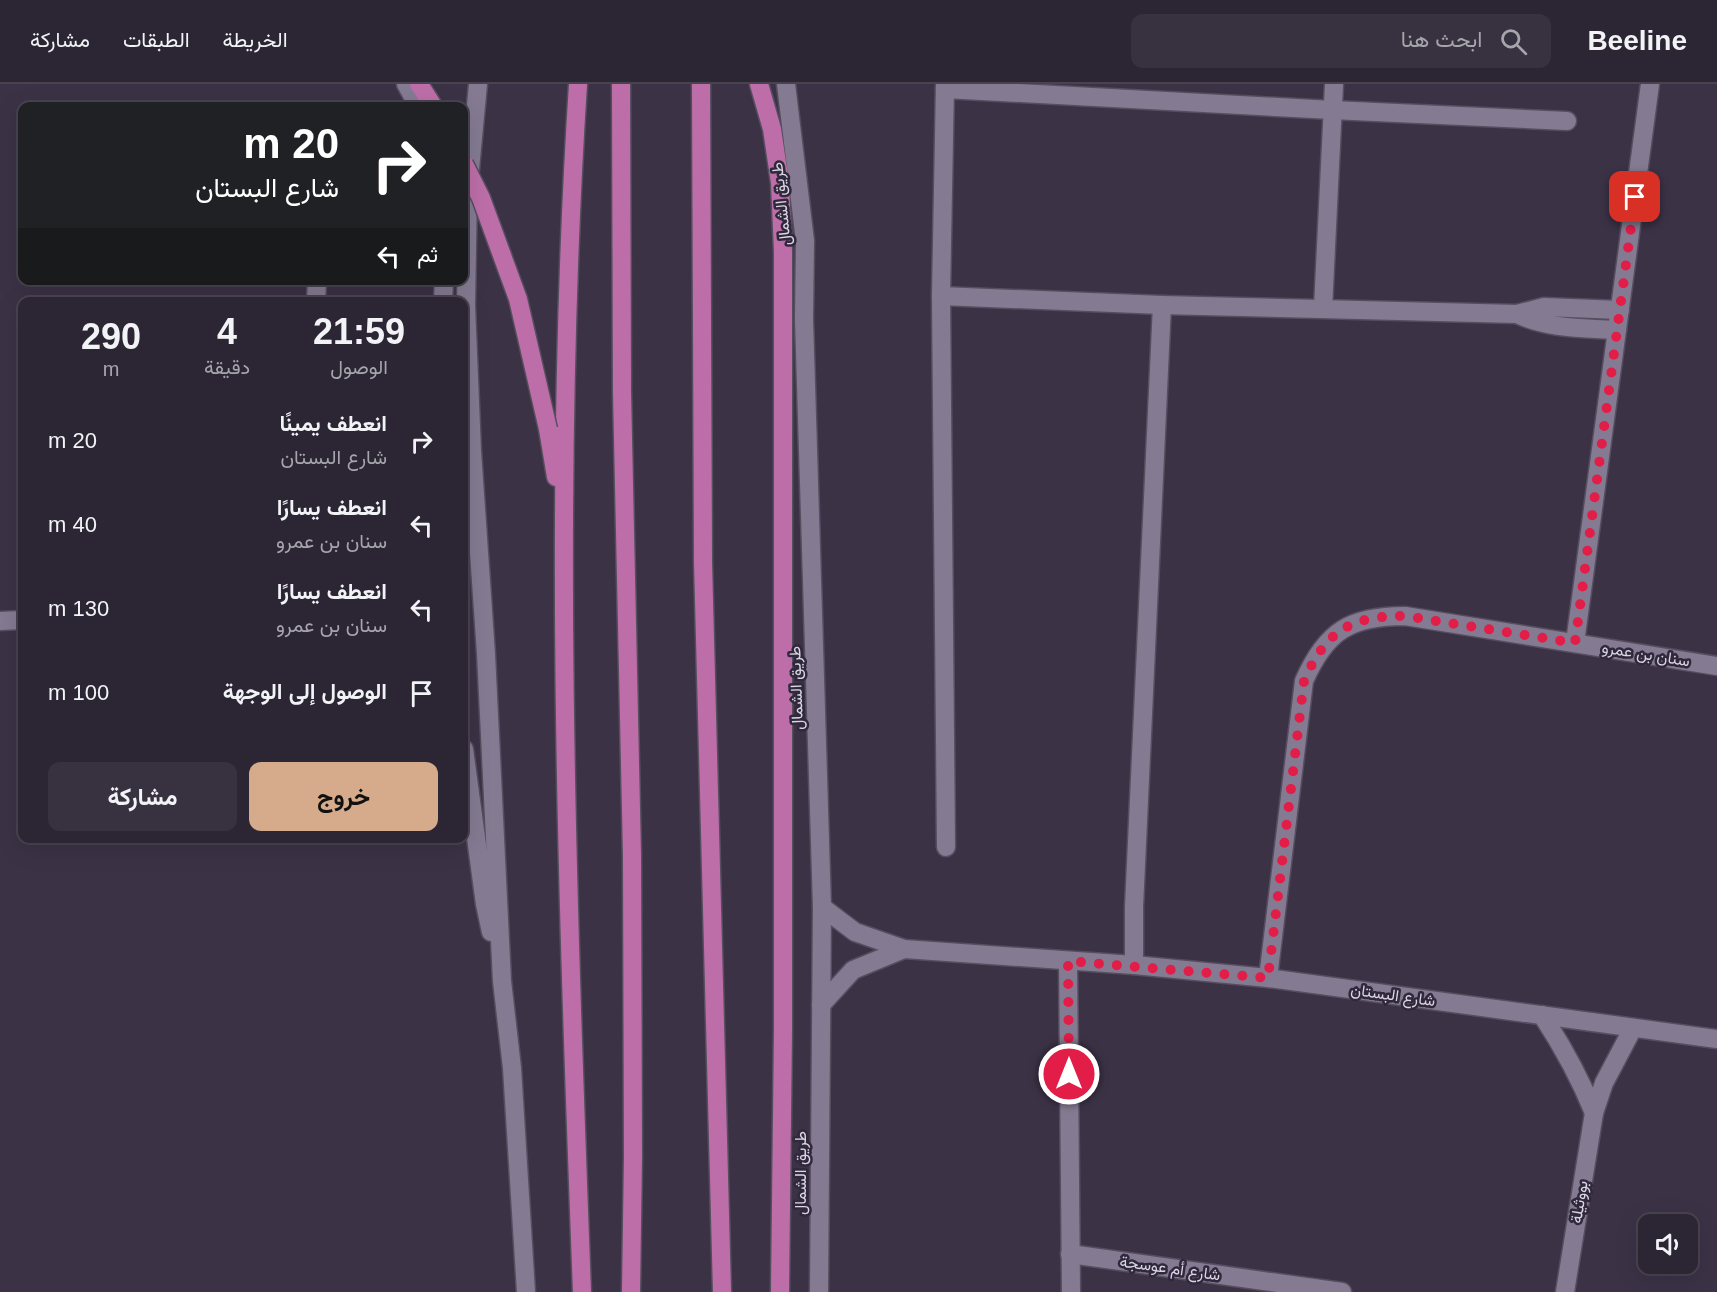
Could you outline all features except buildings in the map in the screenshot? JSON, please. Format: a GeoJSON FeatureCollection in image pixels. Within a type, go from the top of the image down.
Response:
{"type":"FeatureCollection","features":[{"type":"Feature","properties":{"kind":"highway"},"geometry":{"type":"LineString","coordinates":[[419,84],[430,102]]}},
{"type":"Feature","properties":{"kind":"highway"},"geometry":{"type":"LineString","coordinates":[[578,84],[572,171],[563,517],[564,699],[571,1004],[582,1292]]}},
{"type":"Feature","properties":{"kind":"highway"},"geometry":{"type":"LineString","coordinates":[[621,84],[622,357],[632,856],[631,1292]]}},
{"type":"Feature","properties":{"kind":"highway"},"geometry":{"type":"LineString","coordinates":[[700,84],[703,562],[722,1292]]}},
{"type":"Feature","properties":{"kind":"highway"},"geometry":{"type":"LineString","coordinates":[[759,84],[772,129],[780,183],[783,251],[783,1029],[780,1292]]}},
{"type":"Feature","properties":{"kind":"highway"},"geometry":{"type":"LineString","coordinates":[[468,172],[481,198],[518,299],[548,429],[563,517]]}},
{"type":"Feature","properties":{"kind":"street"},"geometry":{"type":"LineString","coordinates":[[406,84],[416,102]]}},
{"type":"Feature","properties":{"kind":"street"},"geometry":{"type":"LineString","coordinates":[[468,191],[478,84]]}},
{"type":"Feature","properties":{"kind":"street","name":"طريق الشمال"},"geometry":{"type":"LineString","coordinates":[[786,84],[805,241],[804,320],[822,907],[819,1292]]}},
{"type":"Feature","properties":{"kind":"street"},"geometry":{"type":"LineString","coordinates":[[1323,308],[1334,84]]}},
{"type":"Feature","properties":{"kind":"street"},"geometry":{"type":"LineString","coordinates":[[1575,643],[1650,84]]}},
{"type":"Feature","properties":{"kind":"street"},"geometry":{"type":"LineString","coordinates":[[946,848],[940,296],[945,86],[1332,110],[1567,121]]}},
{"type":"Feature","properties":{"kind":"street"},"geometry":{"type":"LineString","coordinates":[[940,296],[1162,305],[1517,314],[1544,307],[1620,310]]}},
{"type":"Feature","properties":{"kind":"street"},"geometry":{"type":"LineString","coordinates":[[1134,965],[1135,895],[1162,305]]}},
{"type":"Feature","properties":{"kind":"street"},"geometry":{"type":"LineString","coordinates":[[1517,314],[1546,325],[1617,330]]}},
{"type":"Feature","properties":{"kind":"street"},"geometry":{"type":"LineString","coordinates":[[468,354],[502,981],[512,1068],[526,1292]]}},
{"type":"Feature","properties":{"kind":"street","name":"سنان بن عمرو"},"geometry":{"type":"LineString","coordinates":[[1268,978],[1304,681],[1314,657],[1331,637],[1353,623],[1378,616],[1405,616],[1717,666]]}},
{"type":"Feature","properties":{"kind":"street"},"geometry":{"type":"LineString","coordinates":[[0,621],[18,620]]}},
{"type":"Feature","properties":{"kind":"street"},"geometry":{"type":"LineString","coordinates":[[468,779],[485,904],[502,981]]}},
{"type":"Feature","properties":{"kind":"street","name":"شارع البستان"},"geometry":{"type":"LineString","coordinates":[[822,907],[855,932],[904,949],[1134,965],[1268,978],[1717,1039]]}},
{"type":"Feature","properties":{"kind":"street","name":"شارع البستان"},"geometry":{"type":"LineString","coordinates":[[821,1005],[853,970],[904,949]]}},
{"type":"Feature","properties":{"kind":"street"},"geometry":{"type":"LineString","coordinates":[[1068,961],[1071,1292]]}},
{"type":"Feature","properties":{"kind":"street"},"geometry":{"type":"LineString","coordinates":[[1542,1015],[1576,1070],[1594,1113]]}},
{"type":"Feature","properties":{"kind":"street","name":"بووثيلة"},"geometry":{"type":"LineString","coordinates":[[1565,1292],[1594,1113],[1605,1083],[1633,1028]]}},
{"type":"Feature","properties":{"kind":"street","name":"شارع أم عوسجة"},"geometry":{"type":"LineString","coordinates":[[1070,1254],[1342,1292]]}},
{"type":"Feature","properties":{"kind":"route"},"geometry":{"type":"LineString","coordinates":[[1069,1074],[1068,961],[1268,978],[1304,681],[1314,657],[1331,637],[1353,623],[1378,616],[1405,616],[1575,643],[1635,197]]}}]}
